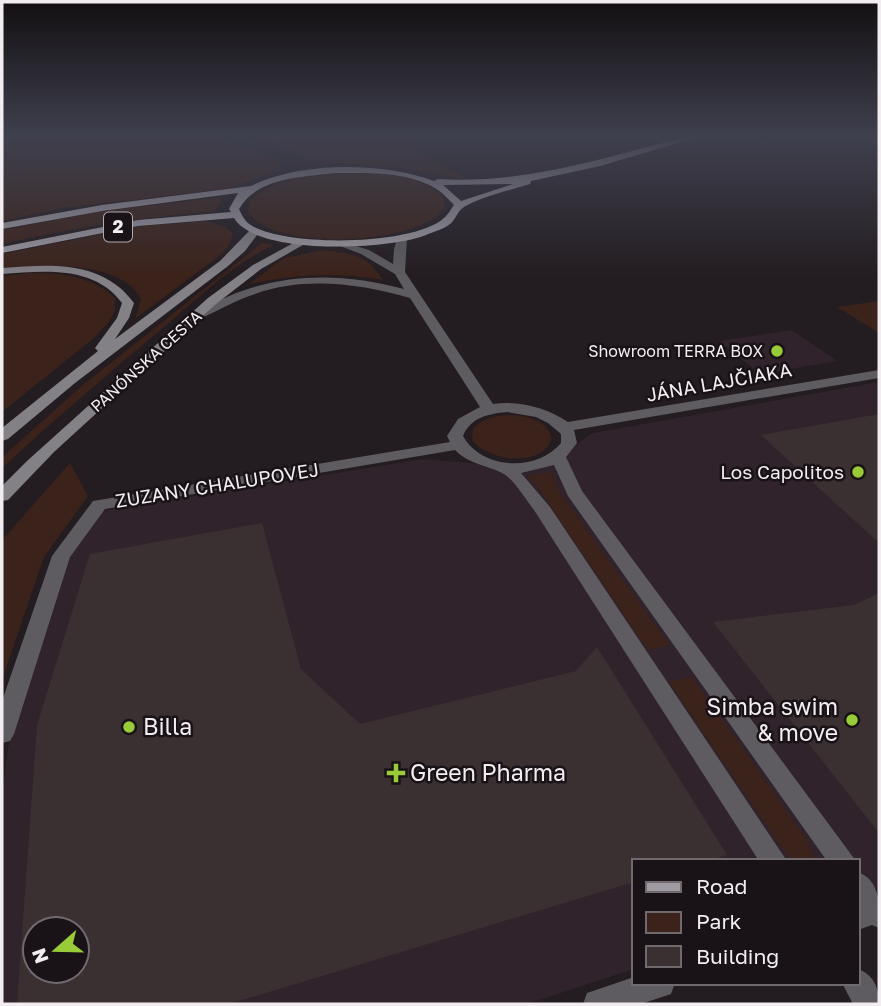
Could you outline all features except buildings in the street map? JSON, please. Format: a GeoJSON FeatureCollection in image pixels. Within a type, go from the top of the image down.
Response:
{"type":"FeatureCollection","features":[{"type":"Feature","properties":{"kind":"main road","name":"2"},"geometry":{"type":"LineString","coordinates":[[2,226],[90,209],[251,189],[262,185]]}},
{"type":"Feature","properties":{"kind":"main road","name":"2"},"geometry":{"type":"LineString","coordinates":[[2,250],[138,223],[235,215],[242,224],[255,231],[303,242],[340,244],[402,238],[445,223],[456,213],[459,205],[452,192],[439,185]]}},
{"type":"Feature","properties":{"kind":"main road","name":"2"},"geometry":{"type":"LineString","coordinates":[[459,205],[518,185]]}},
{"type":"Feature","properties":{"kind":"main road"},"geometry":{"type":"LineString","coordinates":[[235,215],[237,200],[251,189]]}},
{"type":"Feature","properties":{"kind":"main road","name":"PANÓNSKA CESTA"},"geometry":{"type":"LineString","coordinates":[[2,436],[93,359],[141,327],[219,266],[249,241],[255,231]]}},
{"type":"Feature","properties":{"kind":"main road","name":"PANÓNSKA CESTA"},"geometry":{"type":"LineString","coordinates":[[2,496],[57,441],[196,316],[264,261],[303,242]]}},
{"type":"Feature","properties":{"kind":"main road"},"geometry":{"type":"LineString","coordinates":[[2,271],[79,273],[112,284],[123,293],[128,303],[123,318],[93,359]]}},
{"type":"Feature","properties":{"kind":"street"},"geometry":{"type":"LineString","coordinates":[[399,272],[402,238]]}},
{"type":"Feature","properties":{"kind":"street"},"geometry":{"type":"LineString","coordinates":[[340,244],[365,252],[399,272],[489,409]]}},
{"type":"Feature","properties":{"kind":"street"},"geometry":{"type":"LineString","coordinates":[[196,316],[260,288],[310,280],[361,281],[415,296]]}},
{"type":"Feature","properties":{"kind":"street","name":"JÁNA LAJČIAKA"},"geometry":{"type":"LineString","coordinates":[[564,427],[879,374]]}},
{"type":"Feature","properties":{"kind":"street"},"geometry":{"type":"LineString","coordinates":[[507,407],[541,412],[564,427],[568,437],[567,447],[558,456],[545,463],[507,467],[477,459],[458,445],[455,436],[465,419],[489,409],[507,407]]}},
{"type":"Feature","properties":{"kind":"street","name":"ZUZANY CHALUPOVEJ"},"geometry":{"type":"LineString","coordinates":[[2,734],[61,556],[99,505],[458,445]]}},
{"type":"Feature","properties":{"kind":"street"},"geometry":{"type":"LineString","coordinates":[[558,456],[573,492],[842,859]]}},
{"type":"Feature","properties":{"kind":"street"},"geometry":{"type":"LineString","coordinates":[[507,467],[541,507],[773,859]]}},
{"type":"Feature","properties":{"kind":"street"},"geometry":{"type":"LineString","coordinates":[[860,888],[873,913]]}},
{"type":"Feature","properties":{"kind":"street"},"geometry":{"type":"LineString","coordinates":[[598,1004],[654,985]]}},
{"type":"Feature","properties":{"kind":"street"},"geometry":{"type":"LineString","coordinates":[[858,985],[871,1004]]}},
{"type":"Feature","properties":{"kind":"shaded area","name":"Showroom TERRA BOX"},"geometry":{"type":"Polygon","coordinates":[[[792,330],[837,361],[760,374],[719,341],[792,330]]]}},
{"type":"Feature","properties":{"kind":"shaded area"},"geometry":{"type":"Polygon","coordinates":[[[879,382],[879,887],[860,893],[860,859],[632,859],[632,970],[527,1004],[2,1004],[2,797],[8,747],[83,514],[423,459],[540,469],[593,433],[879,382]]]}},
{"type":"Feature","properties":{"kind":"green space"},"geometry":{"type":"Polygon","coordinates":[[[2,185],[238,185],[63,208],[2,221],[2,185]]]}},
{"type":"Feature","properties":{"kind":"green space"},"geometry":{"type":"Polygon","coordinates":[[[427,185],[443,197],[445,207],[431,220],[407,230],[346,239],[313,238],[284,233],[262,224],[248,211],[251,200],[271,187],[427,185]]]}},
{"type":"Feature","properties":{"kind":"green space"},"geometry":{"type":"Polygon","coordinates":[[[223,197],[215,211],[108,224],[2,244],[2,230],[102,211],[223,197]]]}},
{"type":"Feature","properties":{"kind":"green space"},"geometry":{"type":"Polygon","coordinates":[[[207,221],[233,233],[223,253],[135,319],[141,299],[131,286],[116,277],[78,267],[2,268],[2,254],[143,226],[207,221]]]}},
{"type":"Feature","properties":{"kind":"green space"},"geometry":{"type":"Polygon","coordinates":[[[262,243],[274,245],[244,261],[216,282],[2,468],[2,457],[84,384],[262,243]]]}},
{"type":"Feature","properties":{"kind":"green space"},"geometry":{"type":"Polygon","coordinates":[[[323,250],[365,260],[383,280],[316,275],[249,284],[284,258],[323,250]]]}},
{"type":"Feature","properties":{"kind":"green space"},"geometry":{"type":"Polygon","coordinates":[[[31,273],[65,275],[86,280],[115,298],[115,311],[94,338],[2,412],[2,276],[31,273]]]}},
{"type":"Feature","properties":{"kind":"green space"},"geometry":{"type":"Polygon","coordinates":[[[879,301],[879,333],[837,307],[879,301]]]}},
{"type":"Feature","properties":{"kind":"green space"},"geometry":{"type":"Polygon","coordinates":[[[514,415],[532,419],[550,432],[552,438],[546,448],[527,458],[502,457],[490,453],[472,440],[473,428],[482,421],[497,416],[514,415]]]}},
{"type":"Feature","properties":{"kind":"green space"},"geometry":{"type":"Polygon","coordinates":[[[70,463],[88,496],[44,557],[2,680],[2,540],[70,463]]]}},
{"type":"Feature","properties":{"kind":"green space"},"geometry":{"type":"Polygon","coordinates":[[[551,472],[558,490],[669,645],[648,650],[537,486],[527,477],[551,472]]]}},
{"type":"Feature","properties":{"kind":"green space"},"geometry":{"type":"Polygon","coordinates":[[[692,677],[807,840],[814,859],[790,859],[669,682],[692,677]]]}},
{"type":"Feature","properties":{"kind":"place","name":"Showroom TERRA BOX"},"geometry":{"type":"Point","coordinates":[777,351]}},
{"type":"Feature","properties":{"kind":"place","name":"Los Capolitos"},"geometry":{"type":"Point","coordinates":[858,472]}},
{"type":"Feature","properties":{"kind":"place","name":"Simba swim & move"},"geometry":{"type":"Point","coordinates":[852,720]}},
{"type":"Feature","properties":{"kind":"place","name":"Billa"},"geometry":{"type":"Point","coordinates":[129,727]}},
{"type":"Feature","properties":{"kind":"place","name":"Green Pharma"},"geometry":{"type":"Point","coordinates":[396,773]}}]}
